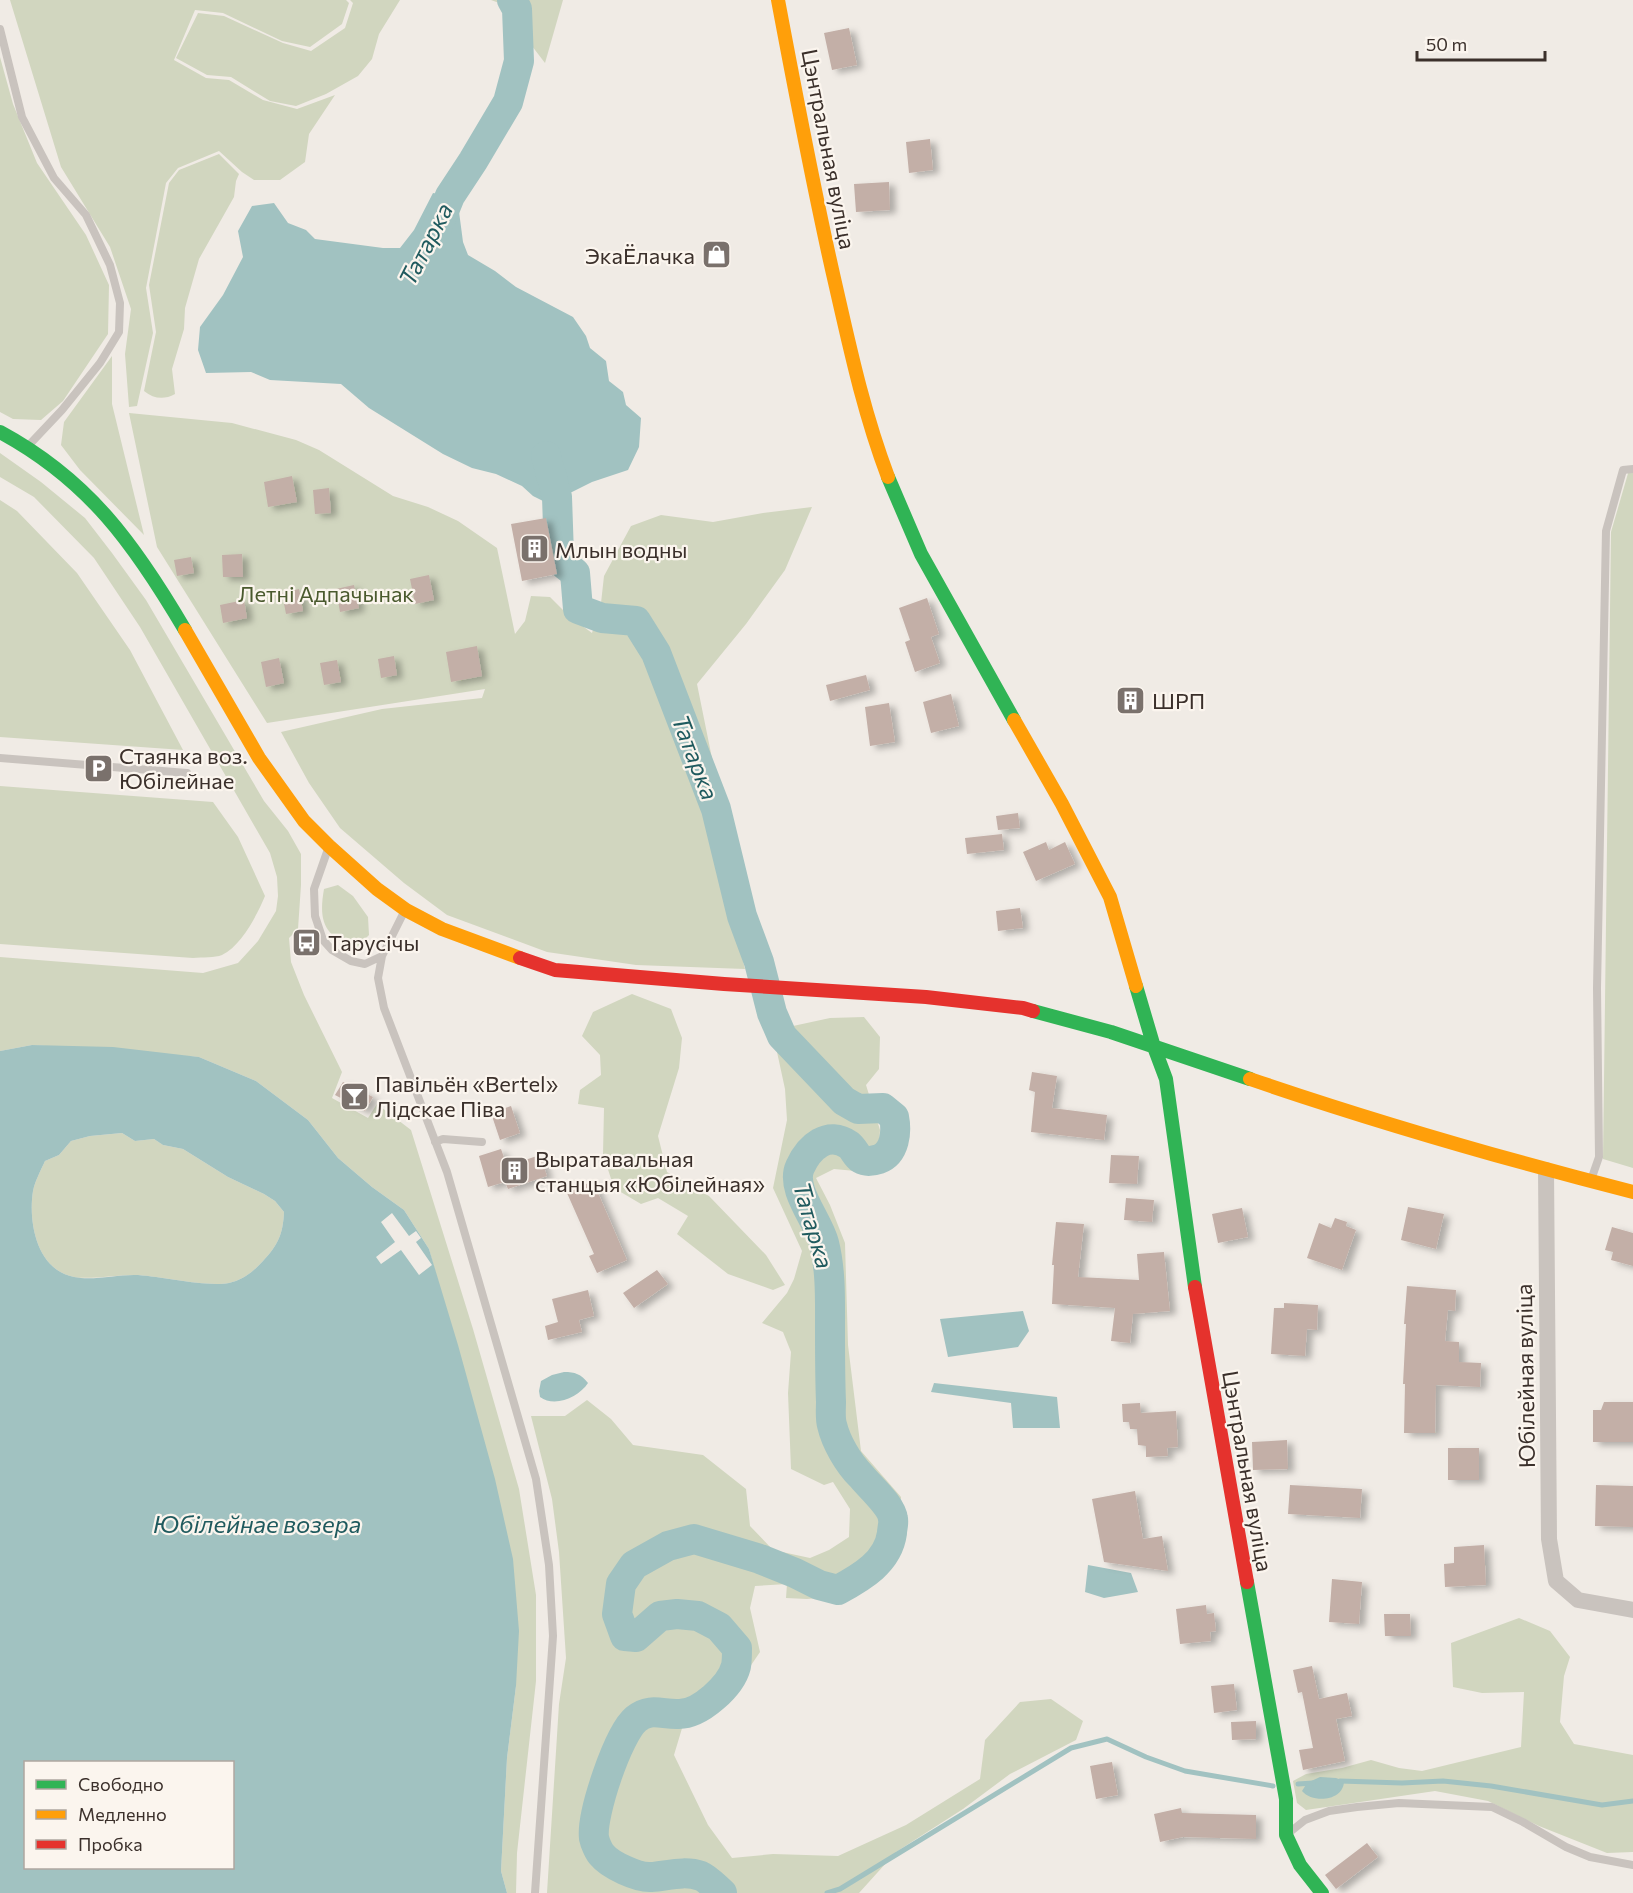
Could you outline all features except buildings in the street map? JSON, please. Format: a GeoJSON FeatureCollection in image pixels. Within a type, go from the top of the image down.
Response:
{"type":"FeatureCollection","features":[{"type":"Feature","properties":{"kind":"street","name":"Цэнтральная вуліца"},"geometry":{"type":"LineString","coordinates":[[778,0],[819,214],[858,386],[874,439],[921,554],[1062,804],[1110,897],[1154,1047],[1166,1079],[1192,1272],[1286,1799],[1286,1835],[1300,1865],[1322,1893]]}},
{"type":"Feature","properties":{"kind":"street"},"geometry":{"type":"LineString","coordinates":[[0,432],[28,447],[67,477],[98,506],[132,546],[159,586],[259,758],[304,821],[370,883],[406,910],[442,929],[555,970],[926,997],[1023,1008],[1111,1032],[1314,1101],[1442,1140],[1633,1192]]}},
{"type":"Feature","properties":{"kind":"street","name":"Юбілейная вуліца"},"geometry":{"type":"LineString","coordinates":[[1546,1170],[1549,1539],[1556,1581],[1578,1600],[1633,1610]]}},
{"type":"Feature","properties":{"kind":"lane"},"geometry":{"type":"LineString","coordinates":[[0,29],[22,117],[54,178],[86,215],[110,265],[120,303],[119,332],[100,363],[28,447]]}},
{"type":"Feature","properties":{"kind":"lane"},"geometry":{"type":"LineString","coordinates":[[1590,1181],[1599,1157],[1597,988],[1606,531],[1623,470],[1633,469]]}},
{"type":"Feature","properties":{"kind":"lane"},"geometry":{"type":"LineString","coordinates":[[0,758],[187,773]]}},
{"type":"Feature","properties":{"kind":"lane"},"geometry":{"type":"LineString","coordinates":[[329,846],[314,889],[315,916],[323,940],[332,950],[351,961],[365,964],[382,956]]}},
{"type":"Feature","properties":{"kind":"lane"},"geometry":{"type":"LineString","coordinates":[[406,910],[382,956],[378,978],[384,1008],[447,1172],[536,1479],[549,1565],[553,1636],[535,1893]]}},
{"type":"Feature","properties":{"kind":"lane"},"geometry":{"type":"LineString","coordinates":[[435,1142],[443,1139],[482,1142]]}},
{"type":"Feature","properties":{"kind":"lane"},"geometry":{"type":"LineString","coordinates":[[1286,1835],[1305,1820],[1329,1811],[1357,1807],[1399,1803],[1491,1807],[1590,1857],[1633,1865]]}},
{"type":"Feature","properties":{"kind":"green space"},"geometry":{"type":"Polygon","coordinates":[[[10,0],[346,0],[349,3],[342,24],[310,47],[282,41],[223,13],[195,10],[174,60],[206,78],[229,80],[263,100],[297,109],[335,95],[309,134],[305,162],[280,180],[254,180],[219,151],[178,168],[166,183],[146,288],[153,333],[137,406],[129,407],[125,354],[131,309],[110,247],[61,167],[10,0]]]}},
{"type":"Feature","properties":{"kind":"green space"},"geometry":{"type":"Polygon","coordinates":[[[350,0],[400,0],[379,34],[372,59],[358,76],[326,94],[296,106],[270,101],[231,77],[207,75],[176,58],[198,13],[224,16],[283,43],[311,51],[345,28],[353,3],[350,0]]]}},
{"type":"Feature","properties":{"kind":"green space"},"geometry":{"type":"Polygon","coordinates":[[[491,0],[563,0],[545,63],[499,3],[491,0]]]}},
{"type":"Feature","properties":{"kind":"green space"},"geometry":{"type":"Polygon","coordinates":[[[0,57],[13,104],[37,163],[86,235],[109,285],[108,334],[63,401],[41,420],[13,419],[0,412],[0,57]]]}},
{"type":"Feature","properties":{"kind":"green space"},"geometry":{"type":"Polygon","coordinates":[[[219,154],[239,174],[234,197],[199,259],[185,308],[184,329],[172,369],[175,394],[163,398],[155,397],[144,391],[156,332],[149,285],[169,183],[179,170],[219,154]]]}},
{"type":"Feature","properties":{"kind":"green space"},"geometry":{"type":"Polygon","coordinates":[[[112,356],[112,404],[144,535],[80,470],[61,445],[64,422],[112,356]]]}},
{"type":"Feature","properties":{"kind":"green space","name":"Летні Адпачынак"},"geometry":{"type":"Polygon","coordinates":[[[129,413],[232,423],[296,440],[319,450],[393,496],[428,507],[458,521],[497,548],[515,634],[525,621],[531,596],[550,597],[569,616],[592,633],[601,603],[604,576],[631,526],[661,515],[713,522],[812,507],[785,570],[746,624],[697,684],[716,778],[732,841],[710,828],[745,969],[636,965],[547,952],[447,915],[404,883],[340,828],[309,783],[281,732],[382,709],[482,698],[485,689],[267,723],[157,547],[129,413]]]}},
{"type":"Feature","properties":{"kind":"green space"},"geometry":{"type":"Polygon","coordinates":[[[0,453],[41,482],[85,518],[112,553],[146,600],[264,801],[288,831],[301,854],[298,929],[289,938],[291,962],[304,995],[342,1072],[332,1098],[368,1118],[377,1104],[411,1130],[473,1329],[519,1489],[536,1595],[536,1681],[517,1853],[516,1893],[507,1893],[501,1871],[507,1758],[516,1686],[442,1296],[429,1249],[404,1210],[338,1158],[308,1120],[256,1081],[199,1057],[32,1045],[0,1051],[0,957],[203,973],[238,963],[258,941],[276,911],[278,896],[277,877],[270,853],[140,627],[94,558],[34,497],[0,477],[0,453]]]}},
{"type":"Feature","properties":{"kind":"green space"},"geometry":{"type":"Polygon","coordinates":[[[1633,469],[1633,1168],[1603,1159],[1611,532],[1629,470],[1633,469]]]}},
{"type":"Feature","properties":{"kind":"green space"},"geometry":{"type":"Polygon","coordinates":[[[0,500],[17,511],[77,573],[130,650],[183,750],[0,737],[0,500]]]}},
{"type":"Feature","properties":{"kind":"green space"},"geometry":{"type":"Polygon","coordinates":[[[0,786],[213,802],[238,837],[265,896],[242,937],[229,950],[216,957],[193,958],[0,944],[0,786]]]}},
{"type":"Feature","properties":{"kind":"green space"},"geometry":{"type":"Polygon","coordinates":[[[338,885],[353,896],[368,917],[369,935],[356,948],[331,933],[323,919],[324,889],[338,885]]]}},
{"type":"Feature","properties":{"kind":"green space"},"geometry":{"type":"Polygon","coordinates":[[[632,994],[671,1009],[682,1038],[679,1068],[658,1136],[667,1172],[709,1196],[766,1255],[785,1285],[773,1290],[728,1274],[677,1234],[688,1216],[658,1198],[641,1204],[614,1188],[603,1154],[604,1108],[578,1104],[580,1090],[601,1075],[600,1055],[582,1036],[593,1012],[632,994]]]}},
{"type":"Feature","properties":{"kind":"green space"},"geometry":{"type":"Polygon","coordinates":[[[864,1017],[880,1037],[879,1069],[866,1085],[880,1130],[877,1173],[834,1169],[816,1178],[845,1243],[848,1345],[861,1451],[901,1497],[900,1547],[866,1588],[852,1595],[807,1599],[786,1598],[787,1584],[755,1586],[750,1608],[760,1652],[724,1705],[683,1725],[674,1755],[708,1825],[732,1858],[773,1854],[838,1856],[906,1825],[980,1779],[985,1740],[1020,1702],[1051,1699],[1083,1721],[1076,1740],[1010,1774],[963,1809],[896,1852],[859,1893],[547,1893],[559,1704],[566,1658],[559,1552],[552,1499],[531,1416],[565,1416],[587,1400],[611,1419],[633,1445],[703,1455],[746,1489],[750,1526],[773,1550],[810,1558],[829,1550],[849,1537],[850,1509],[833,1482],[824,1485],[791,1469],[788,1393],[791,1352],[783,1332],[762,1323],[787,1293],[794,1279],[802,1251],[773,1188],[787,1120],[785,1089],[777,1052],[793,1026],[830,1018],[864,1017]]]}},
{"type":"Feature","properties":{"kind":"green space"},"geometry":{"type":"Polygon","coordinates":[[[122,1133],[135,1141],[154,1139],[163,1145],[183,1149],[228,1177],[275,1201],[284,1212],[283,1220],[279,1239],[268,1255],[244,1277],[234,1282],[220,1284],[138,1275],[74,1277],[61,1273],[51,1265],[43,1255],[38,1243],[32,1217],[33,1191],[45,1161],[59,1155],[71,1141],[90,1136],[122,1133]]]}},
{"type":"Feature","properties":{"kind":"green space"},"geometry":{"type":"Polygon","coordinates":[[[1519,1618],[1550,1631],[1570,1657],[1564,1676],[1560,1722],[1574,1744],[1633,1755],[1633,1852],[1607,1853],[1539,1826],[1488,1801],[1435,1791],[1306,1810],[1297,1803],[1293,1781],[1306,1774],[1371,1760],[1399,1768],[1422,1771],[1521,1747],[1524,1692],[1482,1693],[1453,1687],[1451,1643],[1519,1618]]]}},
{"type":"Feature","properties":{"kind":"water"},"geometry":{"type":"Polygon","coordinates":[[[433,193],[450,196],[458,204],[463,242],[468,255],[516,287],[573,317],[586,336],[590,348],[606,361],[609,381],[623,392],[626,405],[641,418],[639,447],[628,470],[592,482],[547,503],[533,496],[522,486],[496,474],[472,468],[443,454],[369,408],[341,384],[270,380],[251,372],[206,373],[198,350],[200,327],[223,295],[243,257],[238,231],[252,206],[274,203],[288,223],[306,230],[315,239],[400,248],[414,230],[433,193]]]}},
{"type":"Feature","properties":{"kind":"water","name":"Юбілейнае возера"},"geometry":{"type":"Polygon","coordinates":[[[32,1045],[113,1047],[199,1057],[256,1081],[308,1120],[338,1158],[404,1210],[429,1249],[495,1479],[513,1559],[519,1631],[516,1686],[507,1758],[501,1871],[507,1893],[0,1893],[0,1051],[32,1045]],[[122,1133],[90,1136],[71,1141],[59,1155],[45,1161],[33,1191],[32,1217],[38,1243],[43,1255],[51,1265],[61,1273],[82,1278],[138,1275],[220,1284],[234,1282],[256,1268],[276,1244],[281,1233],[284,1212],[275,1201],[228,1177],[183,1149],[163,1145],[154,1139],[135,1141],[122,1133]]]}},
{"type":"Feature","properties":{"kind":"water"},"geometry":{"type":"Polygon","coordinates":[[[1023,1311],[1029,1331],[1018,1347],[948,1357],[940,1319],[1023,1311]]]}},
{"type":"Feature","properties":{"kind":"water"},"geometry":{"type":"Polygon","coordinates":[[[564,1372],[578,1374],[588,1383],[579,1393],[566,1399],[553,1401],[540,1397],[541,1381],[564,1372]]]}},
{"type":"Feature","properties":{"kind":"water"},"geometry":{"type":"Polygon","coordinates":[[[934,1383],[1057,1397],[1060,1428],[1013,1428],[1011,1403],[931,1392],[934,1383]]]}},
{"type":"Feature","properties":{"kind":"water"},"geometry":{"type":"Polygon","coordinates":[[[1088,1565],[1131,1573],[1138,1592],[1104,1598],[1085,1592],[1088,1565]]]}},
{"type":"Feature","properties":{"kind":"water"},"geometry":{"type":"Polygon","coordinates":[[[1320,1777],[1344,1781],[1343,1788],[1334,1796],[1320,1799],[1313,1798],[1302,1791],[1307,1783],[1320,1777]]]}},
{"type":"Feature","properties":{"kind":"pier"},"geometry":{"type":"Polygon","coordinates":[[[392,1213],[409,1236],[416,1231],[421,1238],[416,1242],[432,1265],[419,1275],[401,1250],[381,1264],[376,1257],[395,1242],[381,1222],[392,1213]]]}},
{"type":"Feature","properties":{"kind":"waterway","name":"Татарка"},"geometry":{"type":"LineString","coordinates":[[435,233],[450,196],[508,102],[519,61],[517,9],[512,0]]}},
{"type":"Feature","properties":{"kind":"waterway","name":"Татарка"},"geometry":{"type":"LineString","coordinates":[[546,456],[557,497],[559,555],[565,565],[575,573],[578,609],[602,618],[636,621],[656,653],[716,809],[742,916],[759,962],[772,1013],[782,1036],[844,1101],[858,1109],[883,1108],[894,1117],[895,1123],[892,1147],[879,1159],[865,1161],[859,1158],[849,1145],[834,1139],[827,1140],[808,1153],[798,1176],[802,1195],[821,1234],[828,1264],[832,1425],[847,1459],[885,1502],[892,1514],[892,1533],[885,1552],[865,1574],[838,1590],[819,1585],[760,1559],[694,1539],[668,1546],[634,1565],[621,1584],[617,1614],[625,1636],[636,1637],[660,1616],[677,1614],[698,1616],[719,1627],[737,1648],[737,1662],[728,1682],[714,1698],[705,1704],[687,1713],[646,1713],[629,1727],[614,1757],[601,1794],[594,1827],[595,1842],[606,1859],[632,1873],[645,1877],[695,1874],[706,1879],[722,1893]]}},
{"type":"Feature","properties":{"kind":"waterway"},"geometry":{"type":"LineString","coordinates":[[827,1893],[840,1889],[1071,1748],[1107,1739],[1146,1757],[1185,1771],[1273,1786]]}},
{"type":"Feature","properties":{"kind":"waterway"},"geometry":{"type":"LineString","coordinates":[[1340,1781],[1402,1783],[1443,1781],[1491,1786],[1602,1805],[1633,1801]]}},
{"type":"Feature","properties":{"kind":"waterway"},"geometry":{"type":"LineString","coordinates":[[1298,1784],[1313,1783]]}},
{"type":"Feature","properties":{"kind":"traffic: fast"},"geometry":{"type":"LineString","coordinates":[[0,432],[59,471],[107,517],[148,570],[185,630]]}},
{"type":"Feature","properties":{"kind":"traffic: fast"},"geometry":{"type":"LineString","coordinates":[[888,477],[921,554],[1014,720]]}},
{"type":"Feature","properties":{"kind":"traffic: fast"},"geometry":{"type":"LineString","coordinates":[[1136,986],[1166,1079],[1195,1287]]}},
{"type":"Feature","properties":{"kind":"traffic: fast"},"geometry":{"type":"LineString","coordinates":[[1033,1011],[1111,1032],[1250,1079]]}},
{"type":"Feature","properties":{"kind":"traffic: fast"},"geometry":{"type":"LineString","coordinates":[[1247,1582],[1286,1799],[1286,1835],[1300,1865],[1322,1893]]}},
{"type":"Feature","properties":{"kind":"traffic: slow"},"geometry":{"type":"LineString","coordinates":[[778,0],[813,180],[847,336],[865,406],[888,477]]}},
{"type":"Feature","properties":{"kind":"traffic: slow"},"geometry":{"type":"LineString","coordinates":[[185,630],[259,758],[304,821],[329,846],[377,889],[406,910],[442,929],[520,958]]}},
{"type":"Feature","properties":{"kind":"traffic: slow"},"geometry":{"type":"LineString","coordinates":[[1014,720],[1062,804],[1110,897],[1136,986]]}},
{"type":"Feature","properties":{"kind":"traffic: slow"},"geometry":{"type":"LineString","coordinates":[[1250,1079],[1440,1139],[1633,1192]]}},
{"type":"Feature","properties":{"kind":"traffic: jam"},"geometry":{"type":"LineString","coordinates":[[520,958],[555,970],[926,997],[1033,1011]]}},
{"type":"Feature","properties":{"kind":"traffic: jam"},"geometry":{"type":"LineString","coordinates":[[1195,1287],[1247,1582]]}},
{"type":"Feature","properties":{"kind":"place","name":"ЭкаЁлачка"},"geometry":{"type":"Point","coordinates":[716,255]}},
{"type":"Feature","properties":{"kind":"place","name":"Млын водны"},"geometry":{"type":"Point","coordinates":[534,549]}},
{"type":"Feature","properties":{"kind":"place","name":"ШРП"},"geometry":{"type":"Point","coordinates":[1131,700]}},
{"type":"Feature","properties":{"kind":"place","name":"Стаянка воз. Юбілейнае"},"geometry":{"type":"Point","coordinates":[98,768]}},
{"type":"Feature","properties":{"kind":"place","name":"Тарусічы"},"geometry":{"type":"Point","coordinates":[307,942]}},
{"type":"Feature","properties":{"kind":"place","name":"Павільён «Bertel» Лідскае Піва"},"geometry":{"type":"Point","coordinates":[354,1096]}},
{"type":"Feature","properties":{"kind":"place","name":"Выратавальная станцыя «Юбілейная»"},"geometry":{"type":"Point","coordinates":[514,1171]}}]}
